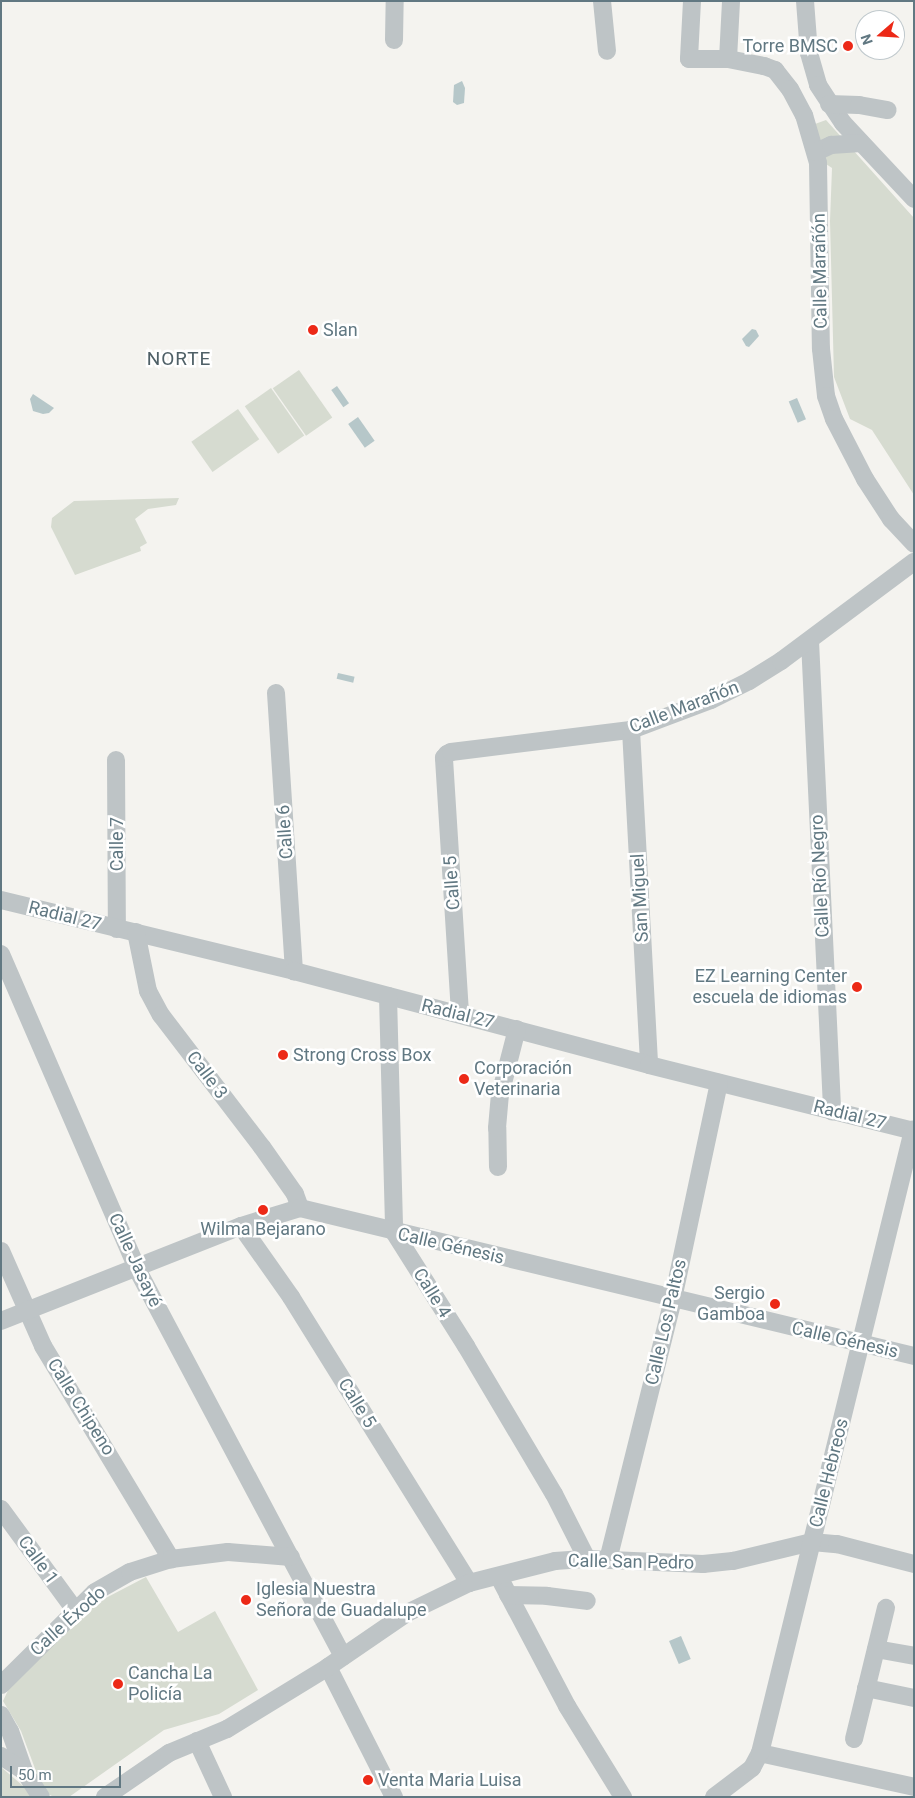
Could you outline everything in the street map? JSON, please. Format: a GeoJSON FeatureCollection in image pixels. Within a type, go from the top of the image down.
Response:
{"type":"FeatureCollection","features":[{"type":"Feature","properties":{"kind":"street"},"geometry":{"type":"LineString","coordinates":[[394,40],[395,1]]}},
{"type":"Feature","properties":{"kind":"street"},"geometry":{"type":"LineString","coordinates":[[602,1],[607,50]]}},
{"type":"Feature","properties":{"kind":"street","name":"Calle Marañón"},"geometry":{"type":"LineString","coordinates":[[692,1],[689,59],[728,59],[775,70],[790,89],[804,115],[816,152],[819,185],[821,349],[826,396],[834,419],[865,479],[891,519],[914,544]]}},
{"type":"Feature","properties":{"kind":"street"},"geometry":{"type":"LineString","coordinates":[[728,59],[731,1]]}},
{"type":"Feature","properties":{"kind":"street"},"geometry":{"type":"LineString","coordinates":[[805,1],[812,70],[829,104],[861,144],[912,194]]}},
{"type":"Feature","properties":{"kind":"street"},"geometry":{"type":"LineString","coordinates":[[829,104],[852,104],[888,110]]}},
{"type":"Feature","properties":{"kind":"street"},"geometry":{"type":"LineString","coordinates":[[816,152],[831,144],[861,144]]}},
{"type":"Feature","properties":{"kind":"street","name":"Calle Marañón"},"geometry":{"type":"LineString","coordinates":[[447,754],[630,730],[711,700],[749,682],[810,641],[833,620],[914,562]]}},
{"type":"Feature","properties":{"kind":"street","name":"Calle Río Negro"},"geometry":{"type":"LineString","coordinates":[[810,641],[832,1111]]}},
{"type":"Feature","properties":{"kind":"street","name":"Calle 6"},"geometry":{"type":"LineString","coordinates":[[276,693],[294,971]]}},
{"type":"Feature","properties":{"kind":"street","name":"San Miguel"},"geometry":{"type":"LineString","coordinates":[[630,730],[649,1065]]}},
{"type":"Feature","properties":{"kind":"street","name":"Calle 5"},"geometry":{"type":"LineString","coordinates":[[447,754],[444,758],[460,1013]]}},
{"type":"Feature","properties":{"kind":"street","name":"Calle 7"},"geometry":{"type":"LineString","coordinates":[[116,760],[117,928]]}},
{"type":"Feature","properties":{"kind":"street","name":"Radial 27"},"geometry":{"type":"LineString","coordinates":[[1,900],[460,1013],[649,1065],[913,1131]]}},
{"type":"Feature","properties":{"kind":"street","name":"Calle 3"},"geometry":{"type":"LineString","coordinates":[[136,932],[148,991],[161,1015],[262,1147],[295,1194],[300,1208]]}},
{"type":"Feature","properties":{"kind":"street","name":"Calle Jasayé"},"geometry":{"type":"LineString","coordinates":[[1,954],[137,1269],[343,1657]]}},
{"type":"Feature","properties":{"kind":"street","name":"Calle 4"},"geometry":{"type":"LineString","coordinates":[[388,996],[394,1232],[549,1486],[587,1559]]}},
{"type":"Feature","properties":{"kind":"street"},"geometry":{"type":"LineString","coordinates":[[498,1167],[497,1128],[500,1095],[517,1029]]}},
{"type":"Feature","properties":{"kind":"street","name":"Calle Los Paltos"},"geometry":{"type":"LineString","coordinates":[[608,1560],[673,1299],[719,1083]]}},
{"type":"Feature","properties":{"kind":"street","name":"Calle Hebreos"},"geometry":{"type":"LineString","coordinates":[[714,1797],[752,1768],[760,1753],[913,1131]]}},
{"type":"Feature","properties":{"kind":"street"},"geometry":{"type":"LineString","coordinates":[[1,1321],[26,1309],[137,1269],[241,1226],[300,1208]]}},
{"type":"Feature","properties":{"kind":"street","name":"Calle Génesis"},"geometry":{"type":"LineString","coordinates":[[300,1208],[914,1356]]}},
{"type":"Feature","properties":{"kind":"street","name":"Calle 5"},"geometry":{"type":"LineString","coordinates":[[241,1226],[291,1297],[469,1583]]}},
{"type":"Feature","properties":{"kind":"street","name":"Calle Chipeno"},"geometry":{"type":"LineString","coordinates":[[1,1251],[43,1346],[171,1558]]}},
{"type":"Feature","properties":{"kind":"street","name":"Calle 1"},"geometry":{"type":"LineString","coordinates":[[1,1509],[75,1610]]}},
{"type":"Feature","properties":{"kind":"street","name":"Calle San Pedro"},"geometry":{"type":"LineString","coordinates":[[105,1797],[169,1753],[227,1730],[328,1667],[407,1613],[469,1583],[555,1561],[587,1559],[718,1563],[812,1542],[837,1544],[914,1564]]}},
{"type":"Feature","properties":{"kind":"street","name":"Calle Éxodo"},"geometry":{"type":"LineString","coordinates":[[1,1685],[95,1592],[130,1572],[171,1558],[228,1552],[291,1556]]}},
{"type":"Feature","properties":{"kind":"street"},"geometry":{"type":"LineString","coordinates":[[498,1577],[567,1706],[623,1797]]}},
{"type":"Feature","properties":{"kind":"street"},"geometry":{"type":"LineString","coordinates":[[508,1595],[547,1596],[587,1601]]}},
{"type":"Feature","properties":{"kind":"street"},"geometry":{"type":"LineString","coordinates":[[854,1739],[886,1608]]}},
{"type":"Feature","properties":{"kind":"street"},"geometry":{"type":"LineString","coordinates":[[876,1649],[914,1656]]}},
{"type":"Feature","properties":{"kind":"street"},"geometry":{"type":"LineString","coordinates":[[328,1667],[394,1797]]}},
{"type":"Feature","properties":{"kind":"street"},"geometry":{"type":"LineString","coordinates":[[866,1688],[914,1698]]}},
{"type":"Feature","properties":{"kind":"street"},"geometry":{"type":"LineString","coordinates":[[1,1715],[10,1731],[24,1771],[41,1797]]}},
{"type":"Feature","properties":{"kind":"street"},"geometry":{"type":"LineString","coordinates":[[197,1741],[223,1797]]}},
{"type":"Feature","properties":{"kind":"street"},"geometry":{"type":"LineString","coordinates":[[760,1753],[914,1787]]}},
{"type":"Feature","properties":{"kind":"street"},"geometry":{"type":"LineString","coordinates":[[1,1756],[24,1771]]}},
{"type":"Feature","properties":{"kind":"shaded area"},"geometry":{"type":"Polygon","coordinates":[[[462,81],[465,88],[464,103],[457,105],[453,102],[454,85],[462,81]]]}},
{"type":"Feature","properties":{"kind":"shaded area"},"geometry":{"type":"Polygon","coordinates":[[[826,120],[914,218],[914,495],[872,430],[850,419],[834,377],[830,221],[832,168],[826,164],[815,124],[826,120]]]}},
{"type":"Feature","properties":{"kind":"shaded area"},"geometry":{"type":"Polygon","coordinates":[[[752,329],[756,330],[759,336],[749,347],[746,346],[742,339],[752,329]]]}},
{"type":"Feature","properties":{"kind":"shaded area"},"geometry":{"type":"Polygon","coordinates":[[[299,370],[332,418],[306,436],[273,388],[299,370]]]}},
{"type":"Feature","properties":{"kind":"shaded area"},"geometry":{"type":"Polygon","coordinates":[[[337,386],[349,403],[343,407],[331,390],[337,386]]]}},
{"type":"Feature","properties":{"kind":"shaded area"},"geometry":{"type":"Polygon","coordinates":[[[271,388],[304,436],[278,454],[245,406],[271,388]]]}},
{"type":"Feature","properties":{"kind":"shaded area"},"geometry":{"type":"Polygon","coordinates":[[[33,394],[54,408],[49,413],[43,414],[33,411],[30,399],[33,394]]]}},
{"type":"Feature","properties":{"kind":"shaded area"},"geometry":{"type":"Polygon","coordinates":[[[797,398],[806,419],[798,423],[789,402],[797,398]]]}},
{"type":"Feature","properties":{"kind":"shaded area"},"geometry":{"type":"Polygon","coordinates":[[[238,409],[259,439],[213,472],[191,442],[238,409]]]}},
{"type":"Feature","properties":{"kind":"shaded area"},"geometry":{"type":"Polygon","coordinates":[[[358,417],[375,441],[365,448],[348,424],[358,417]]]}},
{"type":"Feature","properties":{"kind":"shaded area"},"geometry":{"type":"Polygon","coordinates":[[[179,498],[176,505],[148,509],[135,519],[147,543],[140,547],[141,551],[75,575],[51,527],[52,518],[74,501],[179,498]]]}},
{"type":"Feature","properties":{"kind":"shaded area"},"geometry":{"type":"Polygon","coordinates":[[[338,673],[355,677],[353,683],[337,679],[338,673]]]}},
{"type":"Feature","properties":{"kind":"shaded area"},"geometry":{"type":"Polygon","coordinates":[[[146,1577],[178,1632],[215,1611],[258,1690],[219,1714],[164,1730],[69,1797],[54,1797],[48,1794],[40,1782],[21,1731],[3,1701],[12,1682],[100,1601],[146,1577]]]}},
{"type":"Feature","properties":{"kind":"shaded area"},"geometry":{"type":"Polygon","coordinates":[[[681,1636],[691,1659],[679,1664],[669,1641],[681,1636]]]}},
{"type":"Feature","properties":{"kind":"shaded area"},"geometry":{"type":"Polygon","coordinates":[[[1,1767],[29,1791],[31,1797],[1,1797],[1,1767]]]}},
{"type":"Feature","properties":{"kind":"place","name":"Torre BMSC"},"geometry":{"type":"Point","coordinates":[848,46]}},
{"type":"Feature","properties":{"kind":"place","name":"Slan"},"geometry":{"type":"Point","coordinates":[313,330]}},
{"type":"Feature","properties":{"kind":"place","name":"EZ Learning Center escuela de idiomas"},"geometry":{"type":"Point","coordinates":[857,987]}},
{"type":"Feature","properties":{"kind":"place","name":"Strong Cross Box"},"geometry":{"type":"Point","coordinates":[283,1055]}},
{"type":"Feature","properties":{"kind":"place","name":"Corporación Veterinaria"},"geometry":{"type":"Point","coordinates":[464,1079]}},
{"type":"Feature","properties":{"kind":"place","name":"Wilma Bejarano"},"geometry":{"type":"Point","coordinates":[263,1210]}},
{"type":"Feature","properties":{"kind":"place","name":"Sergio Gamboa"},"geometry":{"type":"Point","coordinates":[775,1304]}},
{"type":"Feature","properties":{"kind":"place","name":"Iglesia Nuestra Señora de Guadalupe"},"geometry":{"type":"Point","coordinates":[246,1600]}},
{"type":"Feature","properties":{"kind":"place","name":"Cancha La Policía"},"geometry":{"type":"Point","coordinates":[118,1684]}},
{"type":"Feature","properties":{"kind":"place","name":"Venta Maria Luisa"},"geometry":{"type":"Point","coordinates":[368,1780]}},
{"type":"Feature","properties":{"kind":"district","name":"NORTE"},"geometry":{"type":"Point","coordinates":[179,359]}}]}
